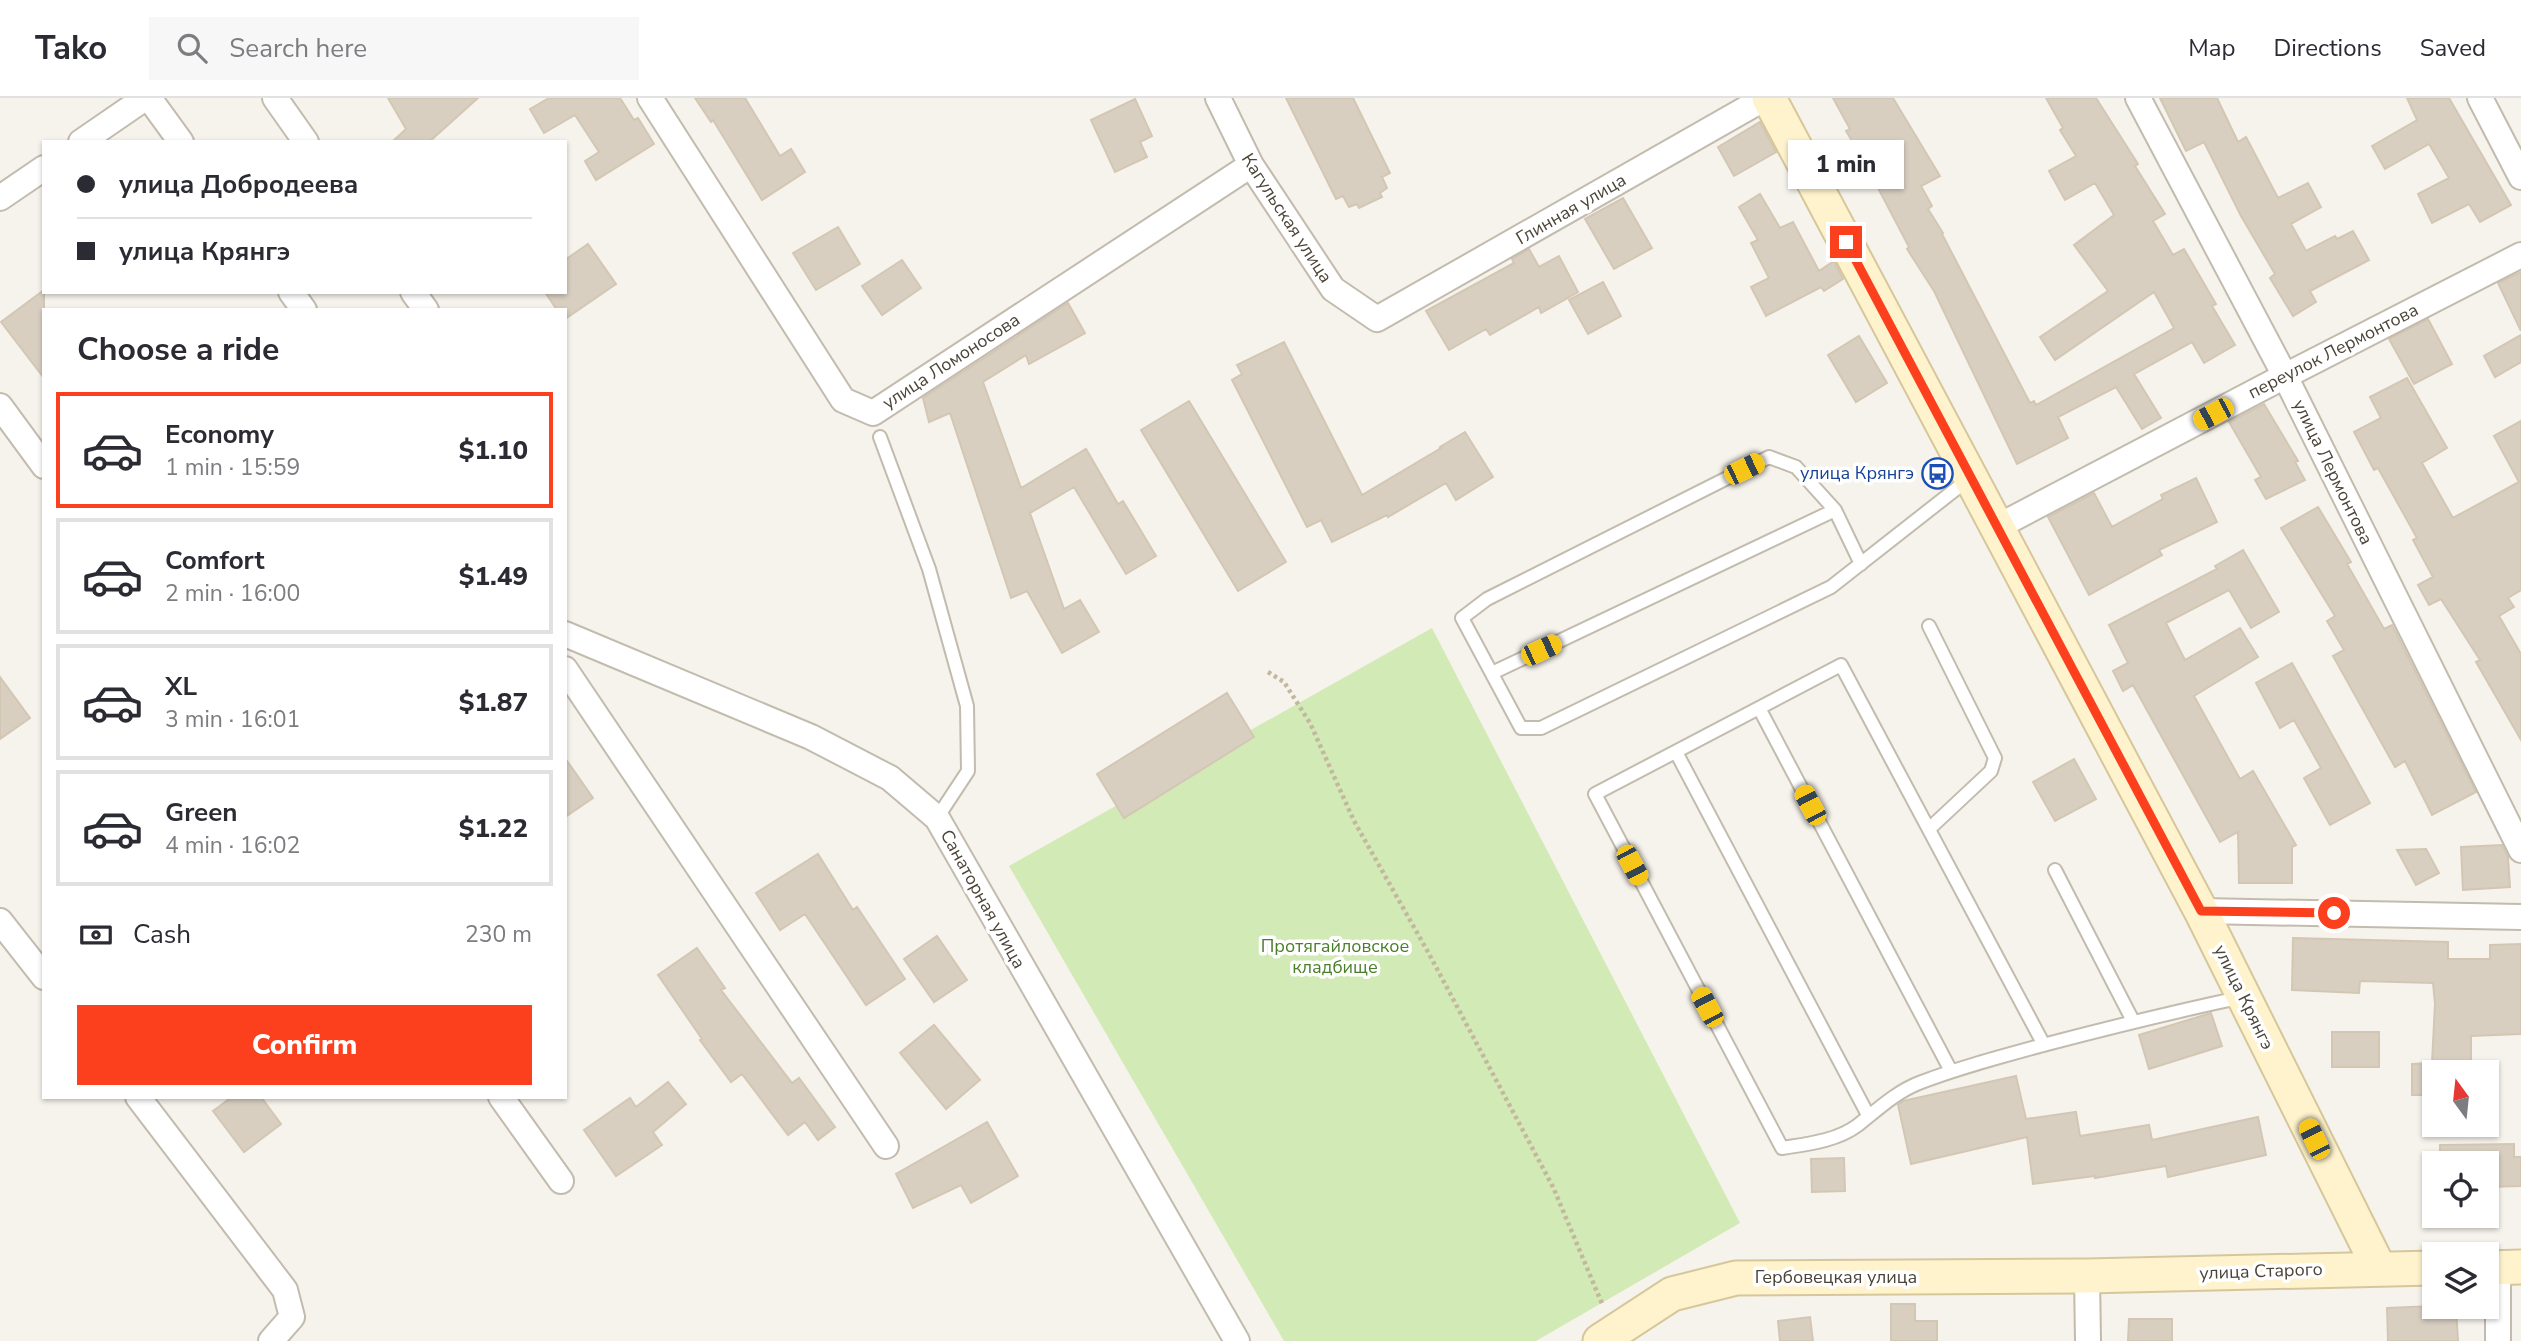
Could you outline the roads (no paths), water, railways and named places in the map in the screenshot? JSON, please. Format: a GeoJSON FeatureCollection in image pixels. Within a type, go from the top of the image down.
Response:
{"type":"FeatureCollection","features":[{"type":"Feature","properties":{"kind":"street"},"geometry":{"type":"LineString","coordinates":[[84,140],[147,98],[179,140]]}},
{"type":"Feature","properties":{"kind":"street"},"geometry":{"type":"LineString","coordinates":[[275,98],[305,140]]}},
{"type":"Feature","properties":{"kind":"street","name":"улица Ломоносова"},"geometry":{"type":"LineString","coordinates":[[649,98],[843,400],[873,413],[1251,165]]}},
{"type":"Feature","properties":{"kind":"street","name":"Кагульская улица"},"geometry":{"type":"LineString","coordinates":[[1218,98],[1251,165],[1333,289],[1377,319]]}},
{"type":"Feature","properties":{"kind":"street","name":"Глинная улица"},"geometry":{"type":"LineString","coordinates":[[1377,319],[1767,98]]}},
{"type":"Feature","properties":{"kind":"street","name":"улица Крянгэ"},"geometry":{"type":"LineString","coordinates":[[1767,98],[2201,911],[2379,1268]]}},
{"type":"Feature","properties":{"kind":"street","name":"улица Лермонтова"},"geometry":{"type":"LineString","coordinates":[[2138,98],[2285,376],[2521,850]]}},
{"type":"Feature","properties":{"kind":"street"},"geometry":{"type":"LineString","coordinates":[[2480,98],[2521,177]]}},
{"type":"Feature","properties":{"kind":"street"},"geometry":{"type":"LineString","coordinates":[[0,198],[42,169]]}},
{"type":"Feature","properties":{"kind":"street","name":"переулок Лермонтова"},"geometry":{"type":"LineString","coordinates":[[1997,527],[2521,255]]}},
{"type":"Feature","properties":{"kind":"street"},"geometry":{"type":"LineString","coordinates":[[0,406],[42,463]]}},
{"type":"Feature","properties":{"kind":"street","name":"Санаторная улица"},"geometry":{"type":"LineString","coordinates":[[567,635],[811,737],[890,778],[937,818],[1237,1341]]}},
{"type":"Feature","properties":{"kind":"street"},"geometry":{"type":"LineString","coordinates":[[567,672],[886,1146]]}},
{"type":"Feature","properties":{"kind":"street"},"geometry":{"type":"LineString","coordinates":[[2201,911],[2521,917]]}},
{"type":"Feature","properties":{"kind":"street"},"geometry":{"type":"LineString","coordinates":[[0,920],[42,974]]}},
{"type":"Feature","properties":{"kind":"street"},"geometry":{"type":"LineString","coordinates":[[140,1099],[285,1290],[292,1317],[271,1341]]}},
{"type":"Feature","properties":{"kind":"street"},"geometry":{"type":"LineString","coordinates":[[502,1099],[561,1181]]}},
{"type":"Feature","properties":{"kind":"street","name":"улица Старого"},"geometry":{"type":"LineString","coordinates":[[2087,1276],[2422,1268]]}},
{"type":"Feature","properties":{"kind":"street"},"geometry":{"type":"LineString","coordinates":[[2498,1341],[2502,1268]]}},
{"type":"Feature","properties":{"kind":"street"},"geometry":{"type":"LineString","coordinates":[[2087,1276],[2088,1341]]}},
{"type":"Feature","properties":{"kind":"street","name":"Гербовецкая улица"},"geometry":{"type":"LineString","coordinates":[[1607,1336],[1672,1294],[1735,1278],[2087,1276]]}},
{"type":"Feature","properties":{"kind":"lane"},"geometry":{"type":"LineString","coordinates":[[880,437],[929,569],[967,706],[968,771],[937,818]]}},
{"type":"Feature","properties":{"kind":"lane"},"geometry":{"type":"LineString","coordinates":[[1861,564],[1835,510],[1796,467],[1769,457],[1488,599],[1462,618],[1521,728],[1541,728],[1831,587],[1861,564],[1971,478]]}},
{"type":"Feature","properties":{"kind":"lane"},"geometry":{"type":"LineString","coordinates":[[1492,673],[1835,510]]}},
{"type":"Feature","properties":{"kind":"lane"},"geometry":{"type":"LineString","coordinates":[[1929,626],[1995,758],[1992,771],[1929,829]]}},
{"type":"Feature","properties":{"kind":"lane"},"geometry":{"type":"LineString","coordinates":[[2044,1045],[1841,665],[1595,794],[1782,1148],[1824,1141],[1856,1126],[1915,1084],[1951,1071],[2133,1021],[2244,997]]}},
{"type":"Feature","properties":{"kind":"lane"},"geometry":{"type":"LineString","coordinates":[[1759,708],[1951,1071]]}},
{"type":"Feature","properties":{"kind":"lane"},"geometry":{"type":"LineString","coordinates":[[1676,752],[1868,1115]]}},
{"type":"Feature","properties":{"kind":"lane"},"geometry":{"type":"LineString","coordinates":[[2055,870],[2133,1021]]}},
{"type":"Feature","properties":{"kind":"place","name":"улица Крянгэ"},"geometry":{"type":"Point","coordinates":[1937,473]}},
{"type":"Feature","properties":{"kind":"park label","name":"Протягайловское кладбище"},"geometry":{"type":"Point","coordinates":[1335,956]}}]}
